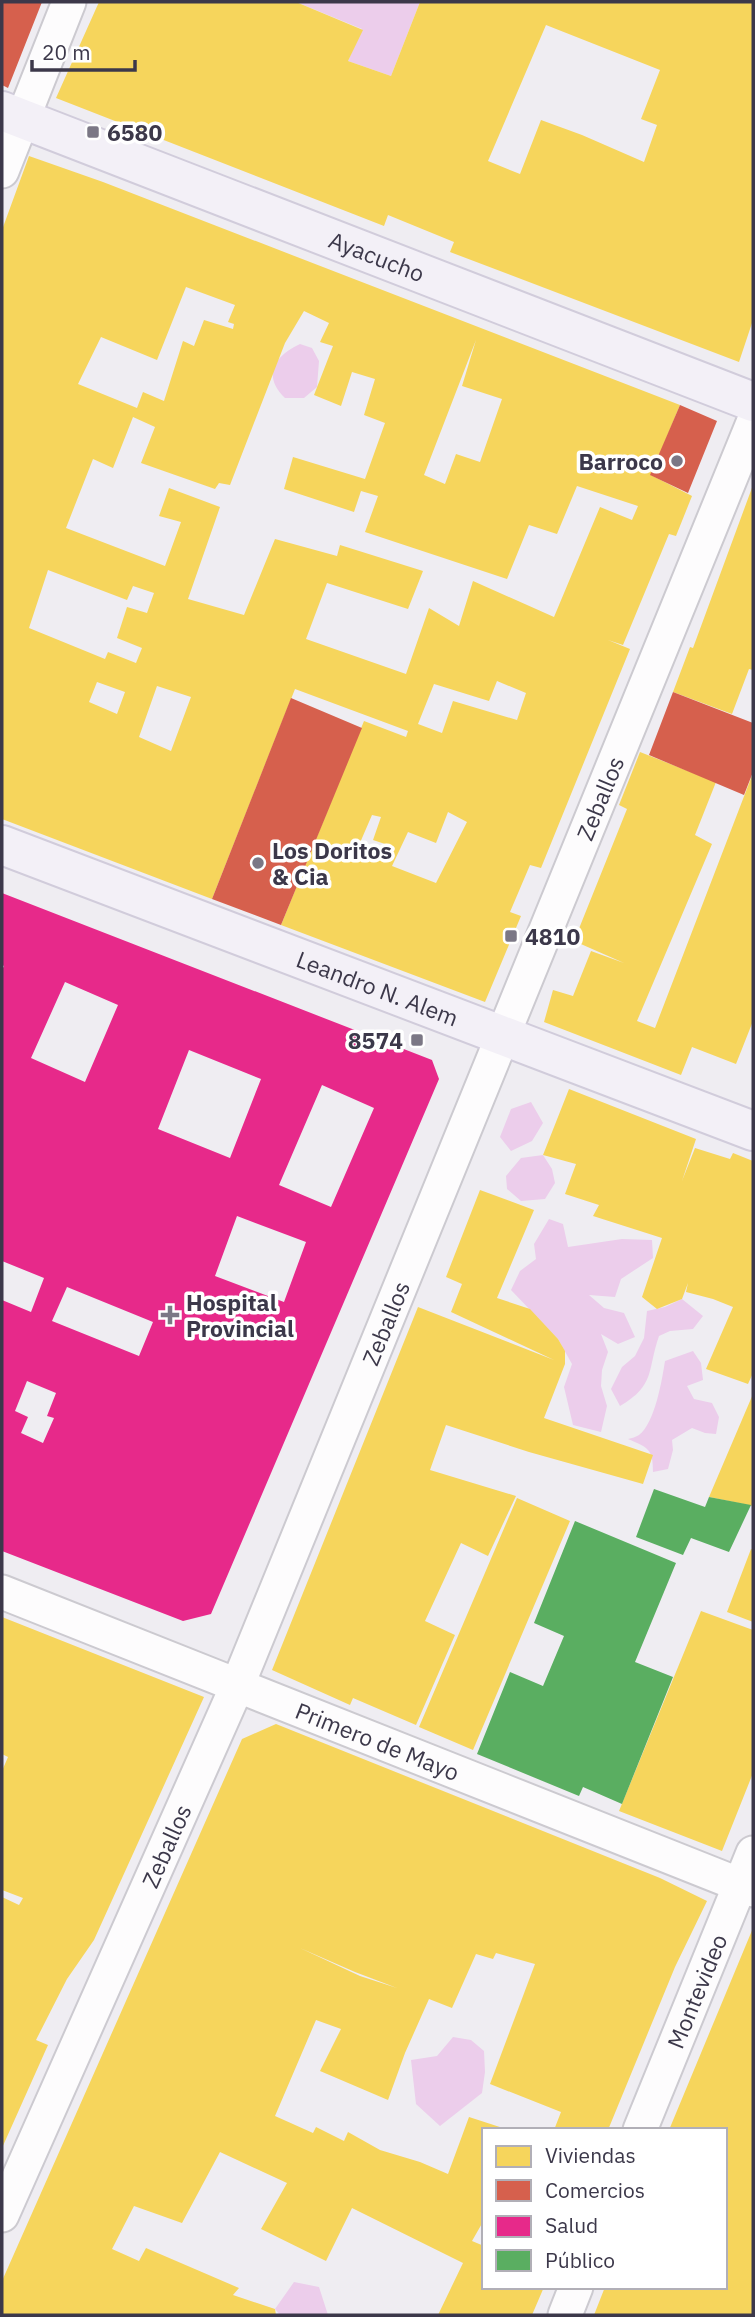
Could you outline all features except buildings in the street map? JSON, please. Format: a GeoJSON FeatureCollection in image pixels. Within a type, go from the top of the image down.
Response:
{"type":"FeatureCollection","features":[{"type":"Feature","properties":{"kind":"main road","name":"Ayacucho"},"geometry":{"type":"LineString","coordinates":[[12,115],[753,402]]}},
{"type":"Feature","properties":{"kind":"main road","name":"Leandro N. Alem"},"geometry":{"type":"LineString","coordinates":[[2,845],[753,1131]]}},
{"type":"Feature","properties":{"kind":"street"},"geometry":{"type":"LineString","coordinates":[[2,171],[12,115],[69,2]]}},
{"type":"Feature","properties":{"kind":"street","name":"Zeballos"},"geometry":{"type":"LineString","coordinates":[[2,2215],[238,1684],[753,423]]}},
{"type":"Feature","properties":{"kind":"street","name":"Primero de Mayo"},"geometry":{"type":"LineString","coordinates":[[2,1592],[747,1887]]}},
{"type":"Feature","properties":{"kind":"street","name":"Montevideo"},"geometry":{"type":"LineString","coordinates":[[641,2128],[747,1887],[753,1853]]}},
{"type":"Feature","properties":{"kind":"street"},"geometry":{"type":"LineString","coordinates":[[565,2315],[575,2289]]}},
{"type":"Feature","properties":{"kind":"shaded area"},"geometry":{"type":"Polygon","coordinates":[[[296,2],[420,2],[391,76],[348,61],[362,29],[296,2]]]}},
{"type":"Feature","properties":{"kind":"shaded area"},"geometry":{"type":"Polygon","coordinates":[[[300,344],[312,348],[319,361],[317,387],[304,398],[285,398],[274,382],[274,367],[283,354],[300,344]]]}},
{"type":"Feature","properties":{"kind":"shaded area"},"geometry":{"type":"Polygon","coordinates":[[[531,1102],[543,1123],[532,1141],[511,1151],[500,1137],[511,1109],[531,1102]]]}},
{"type":"Feature","properties":{"kind":"shaded area"},"geometry":{"type":"Polygon","coordinates":[[[543,1155],[552,1169],[555,1183],[545,1199],[521,1201],[507,1189],[506,1176],[521,1158],[543,1155]]]}},
{"type":"Feature","properties":{"kind":"shaded area"},"geometry":{"type":"Polygon","coordinates":[[[549,1219],[563,1224],[568,1247],[622,1239],[652,1240],[653,1258],[621,1279],[615,1297],[589,1295],[604,1308],[624,1313],[635,1337],[618,1344],[601,1334],[608,1352],[602,1370],[601,1386],[607,1406],[601,1432],[573,1425],[564,1387],[572,1364],[558,1339],[511,1290],[520,1271],[536,1259],[534,1244],[549,1219]]]}},
{"type":"Feature","properties":{"kind":"shaded area"},"geometry":{"type":"Polygon","coordinates":[[[682,1299],[703,1316],[693,1329],[670,1331],[659,1336],[645,1384],[620,1406],[611,1389],[622,1367],[635,1356],[644,1338],[647,1311],[682,1299]]]}},
{"type":"Feature","properties":{"kind":"shaded area"},"geometry":{"type":"Polygon","coordinates":[[[693,1351],[701,1363],[703,1380],[687,1386],[694,1399],[712,1403],[719,1417],[716,1434],[692,1428],[672,1440],[673,1450],[668,1469],[653,1472],[652,1458],[648,1450],[628,1439],[639,1435],[649,1421],[657,1401],[665,1361],[693,1351]]]}},
{"type":"Feature","properties":{"kind":"shaded area"},"geometry":{"type":"Polygon","coordinates":[[[453,2037],[471,2040],[484,2051],[482,2093],[440,2126],[416,2104],[411,2060],[437,2056],[453,2037]]]}},
{"type":"Feature","properties":{"kind":"shaded area"},"geometry":{"type":"Polygon","coordinates":[[[294,2282],[319,2287],[328,2315],[280,2315],[275,2309],[294,2282]]]}},
{"type":"Feature","properties":{"kind":"place","name":"6580"},"geometry":{"type":"Point","coordinates":[93,132]}},
{"type":"Feature","properties":{"kind":"place","name":"Barroco"},"geometry":{"type":"Point","coordinates":[677,461]}},
{"type":"Feature","properties":{"kind":"place","name":"Los Doritos & Cia"},"geometry":{"type":"Point","coordinates":[258,863]}},
{"type":"Feature","properties":{"kind":"place","name":"4810"},"geometry":{"type":"Point","coordinates":[511,936]}},
{"type":"Feature","properties":{"kind":"place","name":"8574"},"geometry":{"type":"Point","coordinates":[417,1040]}},
{"type":"Feature","properties":{"kind":"place","name":"Hospital Provincial"},"geometry":{"type":"Point","coordinates":[170,1315]}}]}
